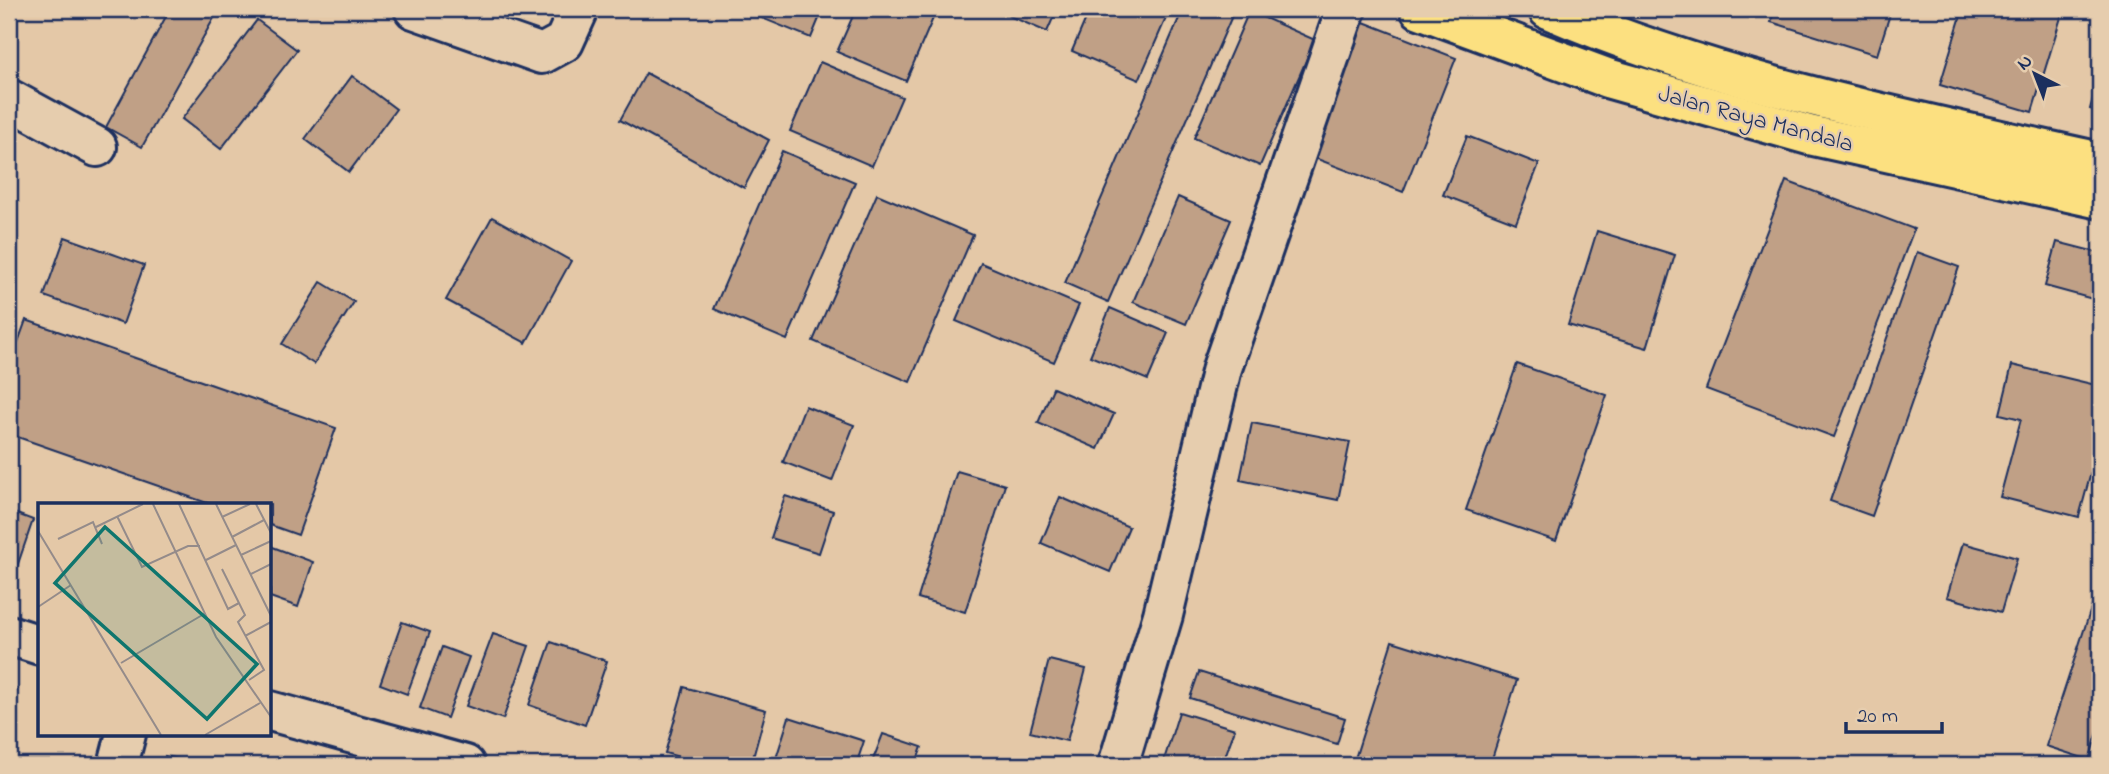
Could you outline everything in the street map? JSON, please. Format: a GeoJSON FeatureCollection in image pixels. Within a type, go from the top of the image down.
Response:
{"type":"FeatureCollection","features":[{"type":"Feature","properties":{"kind":"highway","name":"Jalan Raya Mandala"},"geometry":{"type":"LineString","coordinates":[[1420,9],[1607,78],[1796,132],[2100,199]]}},
{"type":"Feature","properties":{"kind":"highway","name":"Jalan Raya Mandala"},"geometry":{"type":"LineString","coordinates":[[1548,9],[1613,37],[1806,95],[2100,162]]}},
{"type":"Feature","properties":{"kind":"street"},"geometry":{"type":"LineString","coordinates":[[414,9],[542,54],[564,43],[579,9]]}},
{"type":"Feature","properties":{"kind":"street"},"geometry":{"type":"LineString","coordinates":[[1118,765],[1163,615],[1222,368],[1346,9]]}},
{"type":"Feature","properties":{"kind":"street"},"geometry":{"type":"LineString","coordinates":[[9,99],[97,147]]}},
{"type":"Feature","properties":{"kind":"street"},"geometry":{"type":"LineString","coordinates":[[9,635],[38,644]]}},
{"type":"Feature","properties":{"kind":"street"},"geometry":{"type":"LineString","coordinates":[[271,711],[465,765]]}},
{"type":"Feature","properties":{"kind":"street"},"geometry":{"type":"LineString","coordinates":[[118,765],[125,736]]}},
{"type":"Feature","properties":{"kind":"building"},"geometry":{"type":"Polygon","coordinates":[[[170,9],[219,9],[142,147],[106,127],[170,9]]]}},
{"type":"Feature","properties":{"kind":"building"},"geometry":{"type":"Polygon","coordinates":[[[740,9],[823,9],[811,38],[740,9]]]}},
{"type":"Feature","properties":{"kind":"building"},"geometry":{"type":"Polygon","coordinates":[[[856,9],[937,9],[906,81],[837,52],[856,9]]]}},
{"type":"Feature","properties":{"kind":"building"},"geometry":{"type":"Polygon","coordinates":[[[993,9],[1057,9],[1047,32],[993,9]]]}},
{"type":"Feature","properties":{"kind":"building"},"geometry":{"type":"Polygon","coordinates":[[[1090,9],[1170,9],[1139,80],[1072,51],[1090,9]]]}},
{"type":"Feature","properties":{"kind":"building"},"geometry":{"type":"Polygon","coordinates":[[[1183,9],[1235,9],[1108,302],[1065,283],[1183,9]]]}},
{"type":"Feature","properties":{"kind":"building"},"geometry":{"type":"Polygon","coordinates":[[[1775,9],[1891,11],[1877,55],[1771,22],[1775,9]]]}},
{"type":"Feature","properties":{"kind":"building"},"geometry":{"type":"Polygon","coordinates":[[[1963,9],[2045,9],[2062,14],[2032,112],[1940,85],[1963,9]]]}},
{"type":"Feature","properties":{"kind":"building"},"geometry":{"type":"Polygon","coordinates":[[[1249,11],[1315,40],[1260,166],[1194,138],[1249,11]]]}},
{"type":"Feature","properties":{"kind":"building"},"geometry":{"type":"Polygon","coordinates":[[[1356,19],[1456,58],[1403,192],[1304,154],[1356,19]]]}},
{"type":"Feature","properties":{"kind":"building"},"geometry":{"type":"Polygon","coordinates":[[[257,20],[297,50],[221,149],[182,119],[257,20]]]}},
{"type":"Feature","properties":{"kind":"building"},"geometry":{"type":"Polygon","coordinates":[[[820,62],[902,97],[872,166],[790,131],[820,62]]]}},
{"type":"Feature","properties":{"kind":"building"},"geometry":{"type":"Polygon","coordinates":[[[646,73],[769,140],[744,188],[620,120],[646,73]]]}},
{"type":"Feature","properties":{"kind":"building"},"geometry":{"type":"Polygon","coordinates":[[[2100,73],[2100,112],[2090,109],[2100,73]]]}},
{"type":"Feature","properties":{"kind":"building"},"geometry":{"type":"Polygon","coordinates":[[[352,76],[396,109],[349,172],[305,139],[352,76]]]}},
{"type":"Feature","properties":{"kind":"building"},"geometry":{"type":"Polygon","coordinates":[[[1467,136],[1539,164],[1516,223],[1443,195],[1467,136]]]}},
{"type":"Feature","properties":{"kind":"building"},"geometry":{"type":"Polygon","coordinates":[[[782,151],[855,182],[787,340],[714,309],[782,151]]]}},
{"type":"Feature","properties":{"kind":"building"},"geometry":{"type":"Polygon","coordinates":[[[1786,181],[1914,229],[1834,437],[1706,389],[1786,181]]]}},
{"type":"Feature","properties":{"kind":"building"},"geometry":{"type":"Polygon","coordinates":[[[877,194],[973,235],[910,382],[813,341],[877,194]]]}},
{"type":"Feature","properties":{"kind":"building"},"geometry":{"type":"Polygon","coordinates":[[[1178,197],[1231,220],[1186,324],[1133,302],[1178,197]]]}},
{"type":"Feature","properties":{"kind":"building"},"geometry":{"type":"Polygon","coordinates":[[[492,217],[571,261],[526,343],[446,300],[492,217]]]}},
{"type":"Feature","properties":{"kind":"building"},"geometry":{"type":"Polygon","coordinates":[[[1597,231],[1675,255],[1647,348],[1568,325],[1597,231]]]}},
{"type":"Feature","properties":{"kind":"building"},"geometry":{"type":"Polygon","coordinates":[[[65,237],[144,265],[123,324],[44,296],[65,237]]]}},
{"type":"Feature","properties":{"kind":"building"},"geometry":{"type":"Polygon","coordinates":[[[2057,242],[2100,253],[2100,301],[2045,286],[2057,242]]]}},
{"type":"Feature","properties":{"kind":"building"},"geometry":{"type":"Polygon","coordinates":[[[1917,252],[1959,267],[1872,516],[1830,501],[1917,252]]]}},
{"type":"Feature","properties":{"kind":"building"},"geometry":{"type":"Polygon","coordinates":[[[981,263],[1079,305],[1054,362],[956,321],[981,263]]]}},
{"type":"Feature","properties":{"kind":"building"},"geometry":{"type":"Polygon","coordinates":[[[321,282],[354,302],[314,364],[282,344],[321,282]]]}},
{"type":"Feature","properties":{"kind":"building"},"geometry":{"type":"Polygon","coordinates":[[[1110,308],[1168,333],[1148,380],[1090,356],[1110,308]]]}},
{"type":"Feature","properties":{"kind":"building"},"geometry":{"type":"Polygon","coordinates":[[[26,320],[336,428],[298,535],[271,525],[271,503],[207,503],[9,434],[9,367],[26,320]]]}},
{"type":"Feature","properties":{"kind":"building"},"geometry":{"type":"Polygon","coordinates":[[[1517,364],[1607,395],[1556,541],[1466,510],[1517,364]]]}},
{"type":"Feature","properties":{"kind":"building"},"geometry":{"type":"Polygon","coordinates":[[[2012,365],[2100,386],[2100,439],[2079,517],[2000,497],[2021,419],[2000,414],[2012,365]]]}},
{"type":"Feature","properties":{"kind":"building"},"geometry":{"type":"Polygon","coordinates":[[[1053,388],[1114,414],[1098,449],[1038,423],[1053,388]]]}},
{"type":"Feature","properties":{"kind":"building"},"geometry":{"type":"Polygon","coordinates":[[[805,406],[854,425],[832,481],[783,462],[805,406]]]}},
{"type":"Feature","properties":{"kind":"building"},"geometry":{"type":"Polygon","coordinates":[[[1252,423],[1350,442],[1338,500],[1240,480],[1252,423]]]}},
{"type":"Feature","properties":{"kind":"building"},"geometry":{"type":"Polygon","coordinates":[[[957,471],[1005,485],[965,612],[918,598],[957,471]]]}},
{"type":"Feature","properties":{"kind":"building"},"geometry":{"type":"Polygon","coordinates":[[[785,496],[833,511],[819,553],[771,538],[785,496]]]}},
{"type":"Feature","properties":{"kind":"building"},"geometry":{"type":"Polygon","coordinates":[[[1060,497],[1129,527],[1110,572],[1041,543],[1060,497]]]}},
{"type":"Feature","properties":{"kind":"building"},"geometry":{"type":"Polygon","coordinates":[[[9,511],[33,520],[9,590],[9,511]]]}},
{"type":"Feature","properties":{"kind":"building"},"geometry":{"type":"Polygon","coordinates":[[[1963,543],[2017,558],[2001,612],[1947,597],[1963,543]]]}},
{"type":"Feature","properties":{"kind":"building"},"geometry":{"type":"Polygon","coordinates":[[[271,546],[313,562],[298,607],[271,597],[271,546]]]}},
{"type":"Feature","properties":{"kind":"building"},"geometry":{"type":"Polygon","coordinates":[[[2100,581],[2100,725],[2089,760],[2046,746],[2100,581]]]}},
{"type":"Feature","properties":{"kind":"building"},"geometry":{"type":"Polygon","coordinates":[[[402,622],[430,632],[407,694],[380,684],[402,622]]]}},
{"type":"Feature","properties":{"kind":"building"},"geometry":{"type":"Polygon","coordinates":[[[493,634],[529,646],[503,719],[466,706],[493,634]]]}},
{"type":"Feature","properties":{"kind":"building"},"geometry":{"type":"Polygon","coordinates":[[[1392,641],[1517,680],[1490,765],[1353,765],[1392,641]]]}},
{"type":"Feature","properties":{"kind":"building"},"geometry":{"type":"Polygon","coordinates":[[[551,642],[607,661],[585,725],[529,705],[551,642]]]}},
{"type":"Feature","properties":{"kind":"building"},"geometry":{"type":"Polygon","coordinates":[[[442,647],[469,657],[447,718],[420,708],[442,647]]]}},
{"type":"Feature","properties":{"kind":"building"},"geometry":{"type":"Polygon","coordinates":[[[1049,660],[1086,669],[1067,741],[1030,732],[1049,660]]]}},
{"type":"Feature","properties":{"kind":"building"},"geometry":{"type":"Polygon","coordinates":[[[1199,672],[1345,718],[1337,744],[1190,698],[1199,672]]]}},
{"type":"Feature","properties":{"kind":"building"},"geometry":{"type":"Polygon","coordinates":[[[9,687],[17,689],[9,724],[9,687]]]}},
{"type":"Feature","properties":{"kind":"building"},"geometry":{"type":"Polygon","coordinates":[[[684,687],[766,710],[751,765],[708,765],[665,753],[684,687]]]}},
{"type":"Feature","properties":{"kind":"building"},"geometry":{"type":"Polygon","coordinates":[[[1179,712],[1235,729],[1222,765],[1180,765],[1164,760],[1179,712]]]}},
{"type":"Feature","properties":{"kind":"building"},"geometry":{"type":"Polygon","coordinates":[[[789,717],[864,741],[856,765],[774,765],[789,717]]]}},
{"type":"Feature","properties":{"kind":"building"},"geometry":{"type":"Polygon","coordinates":[[[883,734],[922,747],[915,765],[871,765],[883,734]]]}},
{"type":"Feature","properties":{"kind":"building"},"geometry":{"type":"Polygon","coordinates":[[[165,756],[208,765],[163,765],[165,756]]]}}]}
